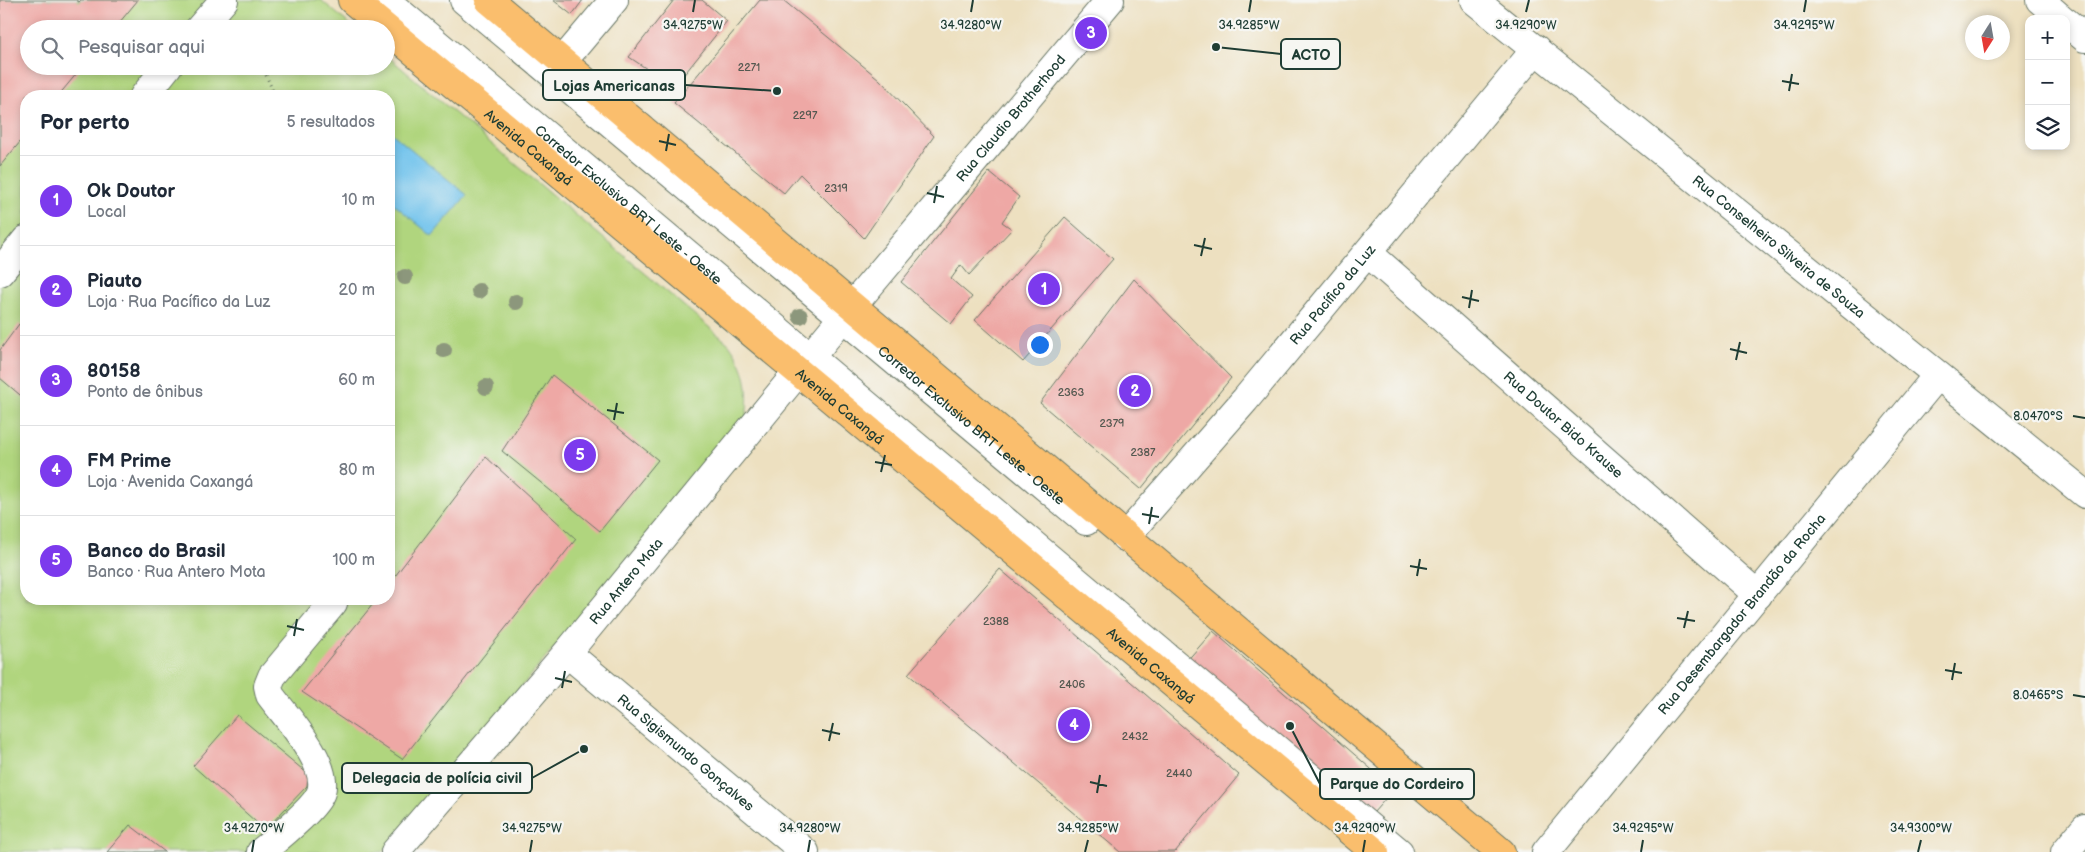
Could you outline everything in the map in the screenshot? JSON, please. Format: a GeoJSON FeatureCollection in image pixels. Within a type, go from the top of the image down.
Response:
{"type":"FeatureCollection","features":[{"type":"Feature","properties":{"kind":"main road","name":"Avenida Caxangá"},"geometry":{"type":"LineString","coordinates":[[352,0],[377,20]]}},
{"type":"Feature","properties":{"kind":"main road"},"geometry":{"type":"LineString","coordinates":[[489,0],[847,311],[1125,537],[1501,852]]}},
{"type":"Feature","properties":{"kind":"main road","name":"Avenida Caxangá"},"geometry":{"type":"LineString","coordinates":[[395,35],[804,364],[1375,852]]}},
{"type":"Feature","properties":{"kind":"street"},"geometry":{"type":"LineString","coordinates":[[207,20],[224,0]]}},
{"type":"Feature","properties":{"kind":"street","name":"Corredor Exclusivo BRT Leste - Oeste"},"geometry":{"type":"LineString","coordinates":[[385,0],[804,364],[1399,852]]}},
{"type":"Feature","properties":{"kind":"street","name":"Corredor Exclusivo BRT Leste - Oeste"},"geometry":{"type":"LineString","coordinates":[[464,0],[847,311],[1480,852]]}},
{"type":"Feature","properties":{"kind":"street"},"geometry":{"type":"LineString","coordinates":[[562,62],[614,0]]}},
{"type":"Feature","properties":{"kind":"street","name":"Rua Claudio Brotherhood"},"geometry":{"type":"LineString","coordinates":[[847,311],[1110,0]]}},
{"type":"Feature","properties":{"kind":"street","name":"Rua Conselheiro Silveira de Souza"},"geometry":{"type":"LineString","coordinates":[[1474,0],[2085,494]]}},
{"type":"Feature","properties":{"kind":"street"},"geometry":{"type":"LineString","coordinates":[[2040,0],[2057,15]]}},
{"type":"Feature","properties":{"kind":"street"},"geometry":{"type":"LineString","coordinates":[[2070,25],[2085,38]]}},
{"type":"Feature","properties":{"kind":"street","name":"Rua Pacífico da Luz"},"geometry":{"type":"LineString","coordinates":[[1125,537],[1245,400],[1536,49]]}},
{"type":"Feature","properties":{"kind":"street"},"geometry":{"type":"LineString","coordinates":[[149,90],[161,75]]}},
{"type":"Feature","properties":{"kind":"street"},"geometry":{"type":"LineString","coordinates":[[0,272],[16,240]]}},
{"type":"Feature","properties":{"kind":"street","name":"Rua Doutor Bido Krause"},"geometry":{"type":"LineString","coordinates":[[1368,253],[1758,595]]}},
{"type":"Feature","properties":{"kind":"street","name":"Rua Antero Mota"},"geometry":{"type":"LineString","coordinates":[[395,852],[568,653],[847,311]]}},
{"type":"Feature","properties":{"kind":"street","name":"Rua Desembargador Brandão da Rocha"},"geometry":{"type":"LineString","coordinates":[[1546,852],[1937,376]]}},
{"type":"Feature","properties":{"kind":"street"},"geometry":{"type":"LineString","coordinates":[[261,852],[307,811],[321,793],[322,778],[316,758],[270,695],[268,686],[272,676],[331,605]]}},
{"type":"Feature","properties":{"kind":"street","name":"Rua Sigismundo Gonçalves"},"geometry":{"type":"LineString","coordinates":[[568,653],[805,852]]}},
{"type":"Feature","properties":{"kind":"street"},"geometry":{"type":"LineString","coordinates":[[2065,852],[2085,828]]}},
{"type":"Feature","properties":{"kind":"path"},"geometry":{"type":"LineString","coordinates":[[266,75],[272,90]]}},
{"type":"Feature","properties":{"kind":"green space"},"geometry":{"type":"Polygon","coordinates":[[[0,0],[321,0],[344,20],[20,20],[20,75],[395,75],[395,63],[729,344],[740,362],[746,380],[748,398],[746,419],[383,852],[0,852],[0,0]]]}},
{"type":"Feature","properties":{"kind":"water"},"geometry":{"type":"Polygon","coordinates":[[[395,136],[467,195],[432,236],[395,205],[395,136]]]}},
{"type":"Feature","properties":{"kind":"building"},"geometry":{"type":"Polygon","coordinates":[[[0,0],[76,0],[79,2],[81,0],[138,0],[121,20],[20,20],[20,75],[76,75],[63,90],[20,90],[20,142],[0,166],[0,0]]]}},
{"type":"Feature","properties":{"kind":"building"},"geometry":{"type":"Polygon","coordinates":[[[553,0],[583,0],[572,15],[553,0]]]}},
{"type":"Feature","properties":{"kind":"building"},"geometry":{"type":"Polygon","coordinates":[[[674,0],[702,0],[727,21],[674,87],[629,57],[674,0]]]}},
{"type":"Feature","properties":{"kind":"building"},"geometry":{"type":"Polygon","coordinates":[[[760,0],[783,0],[879,79],[934,136],[864,238],[800,174],[784,193],[674,103],[760,0]]]}},
{"type":"Feature","properties":{"kind":"building"},"geometry":{"type":"Polygon","coordinates":[[[989,172],[1019,197],[1002,222],[1012,229],[969,275],[961,265],[951,279],[972,297],[951,324],[901,282],[989,172]]]}},
{"type":"Feature","properties":{"kind":"building"},"geometry":{"type":"Polygon","coordinates":[[[1065,217],[1113,259],[1023,362],[975,320],[1065,217]]]}},
{"type":"Feature","properties":{"kind":"building"},"geometry":{"type":"Polygon","coordinates":[[[1134,279],[1231,378],[1141,489],[1040,403],[1134,279]]]}},
{"type":"Feature","properties":{"kind":"building"},"geometry":{"type":"Polygon","coordinates":[[[19,324],[20,395],[0,378],[0,350],[19,324]]]}},
{"type":"Feature","properties":{"kind":"building"},"geometry":{"type":"Polygon","coordinates":[[[552,375],[658,460],[600,531],[502,451],[552,375]]]}},
{"type":"Feature","properties":{"kind":"building"},"geometry":{"type":"Polygon","coordinates":[[[486,457],[576,539],[402,759],[302,692],[372,605],[395,605],[395,576],[486,457]]]}},
{"type":"Feature","properties":{"kind":"building"},"geometry":{"type":"Polygon","coordinates":[[[1000,569],[1239,775],[1175,852],[1120,852],[908,674],[1000,569]]]}},
{"type":"Feature","properties":{"kind":"building"},"geometry":{"type":"Polygon","coordinates":[[[1213,631],[1394,789],[1367,820],[1185,663],[1213,631]]]}},
{"type":"Feature","properties":{"kind":"building"},"geometry":{"type":"Polygon","coordinates":[[[237,715],[308,774],[307,786],[265,830],[193,766],[237,715]]]}},
{"type":"Feature","properties":{"kind":"building"},"geometry":{"type":"Polygon","coordinates":[[[130,825],[165,852],[107,852],[130,825]]]}},
{"type":"Feature","properties":{"kind":"place","name":"80158"},"geometry":{"type":"Point","coordinates":[1091,33]}},
{"type":"Feature","properties":{"kind":"place","name":"ACTO"},"geometry":{"type":"Point","coordinates":[1216,47]}},
{"type":"Feature","properties":{"kind":"place","name":"Lojas Americanas"},"geometry":{"type":"Point","coordinates":[777,91]}},
{"type":"Feature","properties":{"kind":"place","name":"Ok Doutor"},"geometry":{"type":"Point","coordinates":[1044,289]}},
{"type":"Feature","properties":{"kind":"place","name":"Piauto"},"geometry":{"type":"Point","coordinates":[1135,391]}},
{"type":"Feature","properties":{"kind":"place","name":"Banco do Brasil"},"geometry":{"type":"Point","coordinates":[580,455]}},
{"type":"Feature","properties":{"kind":"place","name":"FM Prime"},"geometry":{"type":"Point","coordinates":[1074,725]}},
{"type":"Feature","properties":{"kind":"place","name":"Parque do Cordeiro"},"geometry":{"type":"Point","coordinates":[1290,726]}},
{"type":"Feature","properties":{"kind":"place","name":"Delegacia de polícia civil"},"geometry":{"type":"Point","coordinates":[584,749]}}]}
